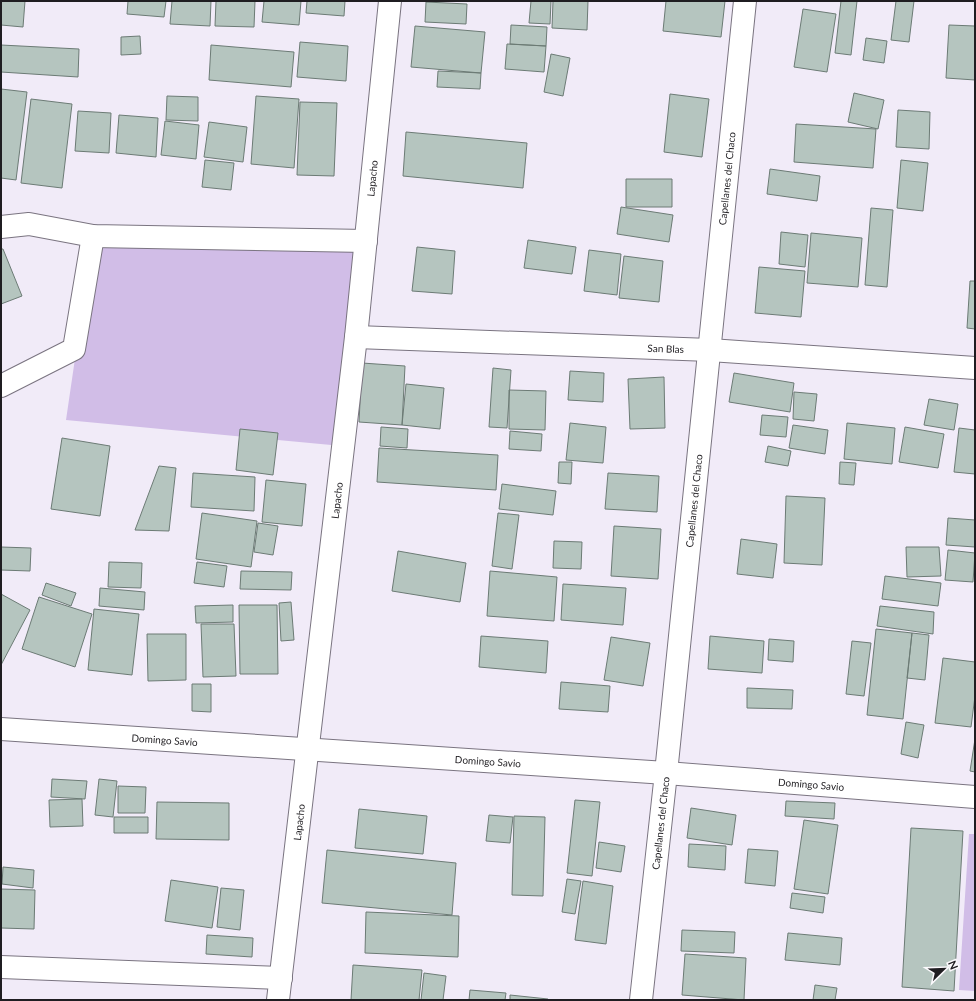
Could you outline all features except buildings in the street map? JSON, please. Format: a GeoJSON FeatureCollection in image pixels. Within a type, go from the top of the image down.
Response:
{"type":"FeatureCollection","features":[{"type":"Feature","properties":{"kind":"street","name":"Lapacho"},"geometry":{"type":"LineString","coordinates":[[278,1000],[356,337],[390,1]]}},
{"type":"Feature","properties":{"kind":"street","name":"Capellanes del Chaco"},"geometry":{"type":"LineString","coordinates":[[641,1000],[666,774],[745,1]]}},
{"type":"Feature","properties":{"kind":"street"},"geometry":{"type":"LineString","coordinates":[[1,228],[29,224],[94,236],[366,241]]}},
{"type":"Feature","properties":{"kind":"street"},"geometry":{"type":"LineString","coordinates":[[1,386],[74,349],[94,236]]}},
{"type":"Feature","properties":{"kind":"street","name":"San Blas"},"geometry":{"type":"LineString","coordinates":[[356,337],[710,350],[975,368]]}},
{"type":"Feature","properties":{"kind":"street","name":"Domingo Savio"},"geometry":{"type":"LineString","coordinates":[[1,729],[666,774],[975,797]]}},
{"type":"Feature","properties":{"kind":"street"},"geometry":{"type":"LineString","coordinates":[[1,967],[281,978]]}},
{"type":"Feature","properties":{"kind":"shaded area"},"geometry":{"type":"Polygon","coordinates":[[[93,236],[366,241],[342,446],[66,420],[93,236]]]}},
{"type":"Feature","properties":{"kind":"shaded area"},"geometry":{"type":"Polygon","coordinates":[[[969,834],[975,834],[975,991],[959,990],[969,834]]]}}]}
